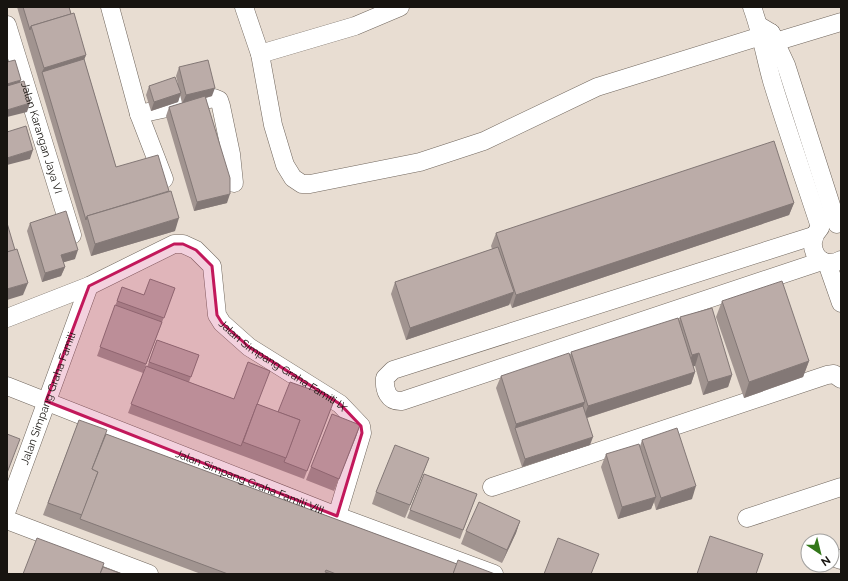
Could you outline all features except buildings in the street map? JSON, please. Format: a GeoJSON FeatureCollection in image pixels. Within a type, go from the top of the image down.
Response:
{"type":"FeatureCollection","features":[{"type":"Feature","properties":{"kind":"street"},"geometry":{"type":"LineString","coordinates":[[110,7],[139,114],[169,193]]}},
{"type":"Feature","properties":{"kind":"street"},"geometry":{"type":"LineString","coordinates":[[244,7],[260,54],[273,125],[285,165],[293,178],[302,184],[310,184],[420,162],[477,144],[597,87],[766,37],[841,22]]}},
{"type":"Feature","properties":{"kind":"street"},"geometry":{"type":"LineString","coordinates":[[260,54],[355,26],[400,7]]}},
{"type":"Feature","properties":{"kind":"street"},"geometry":{"type":"LineString","coordinates":[[752,7],[766,37],[828,228]]}},
{"type":"Feature","properties":{"kind":"street","name":"Jalan Karangan Jaya VI"},"geometry":{"type":"LineString","coordinates":[[7,25],[77,251]]}},
{"type":"Feature","properties":{"kind":"street"},"geometry":{"type":"LineString","coordinates":[[139,114],[214,98],[219,100],[222,106],[231,154],[234,183]]}},
{"type":"Feature","properties":{"kind":"street"},"geometry":{"type":"LineString","coordinates":[[828,228],[812,246],[815,255],[830,261]]}},
{"type":"Feature","properties":{"kind":"street"},"geometry":{"type":"LineString","coordinates":[[828,228],[393,370],[385,378],[388,396],[394,400],[402,401],[830,261]]}},
{"type":"Feature","properties":{"kind":"street","name":"Jalan Simpang Graha Famili IX"},"geometry":{"type":"LineString","coordinates":[[7,318],[89,286],[174,244],[183,244],[196,250],[208,261],[213,273],[217,315],[222,323],[249,347],[340,404],[361,426],[362,433],[337,516]]}},
{"type":"Feature","properties":{"kind":"street"},"geometry":{"type":"LineString","coordinates":[[830,261],[841,303]]}},
{"type":"Feature","properties":{"kind":"street","name":"Jalan Simpang Graha Famili"},"geometry":{"type":"LineString","coordinates":[[7,510],[89,286]]}},
{"type":"Feature","properties":{"kind":"street"},"geometry":{"type":"LineString","coordinates":[[492,487],[828,375],[834,374],[841,379]]}},
{"type":"Feature","properties":{"kind":"street","name":"Jalan Simpang Graha Famili VIII"},"geometry":{"type":"LineString","coordinates":[[7,386],[337,516],[494,574]]}},
{"type":"Feature","properties":{"kind":"street"},"geometry":{"type":"LineString","coordinates":[[747,518],[841,487]]}},
{"type":"Feature","properties":{"kind":"street"},"geometry":{"type":"LineString","coordinates":[[7,520],[149,574]]}},
{"type":"Feature","properties":{"kind":"highlighted area"},"geometry":{"type":"Polygon","coordinates":[[[174,244],[183,244],[196,250],[212,266],[217,315],[222,323],[249,347],[340,404],[361,426],[362,433],[337,516],[46,401],[89,286],[174,244]]]}}]}
